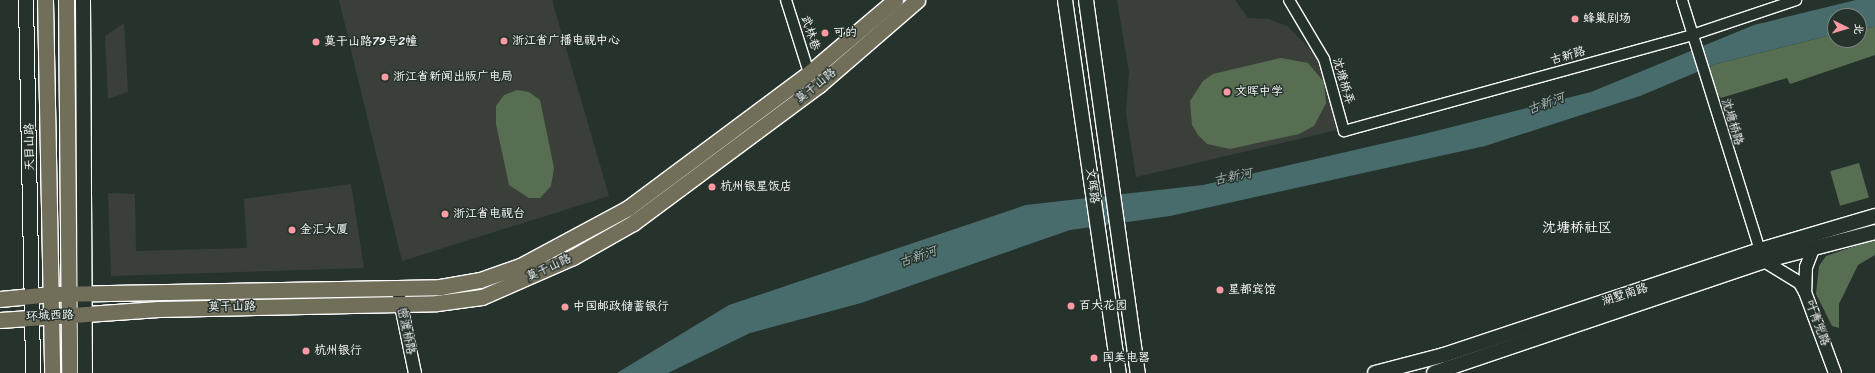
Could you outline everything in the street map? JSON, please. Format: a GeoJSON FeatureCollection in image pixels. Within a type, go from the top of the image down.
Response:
{"type":"FeatureCollection","features":[{"type":"Feature","properties":{"kind":"main road","name":"天目山路"},"geometry":{"type":"LineString","coordinates":[[26,0],[34,295],[33,373]]}},
{"type":"Feature","properties":{"kind":"main road","name":"天目山路"},"geometry":{"type":"LineString","coordinates":[[45,0],[52,294],[52,373]]}},
{"type":"Feature","properties":{"kind":"main road"},"geometry":{"type":"LineString","coordinates":[[66,0],[69,373]]}},
{"type":"Feature","properties":{"kind":"main road"},"geometry":{"type":"LineString","coordinates":[[83,0],[93,314],[85,373]]}},
{"type":"Feature","properties":{"kind":"main road","name":"莫干山路"},"geometry":{"type":"LineString","coordinates":[[92,294],[397,289],[480,280],[520,266],[558,247],[628,208],[809,73],[896,0]]}},
{"type":"Feature","properties":{"kind":"main road","name":"莫干山路"},"geometry":{"type":"LineString","coordinates":[[93,314],[159,309],[400,305],[482,297],[573,257],[634,223],[819,85],[917,0]]}},
{"type":"Feature","properties":{"kind":"main road","name":"文晖路"},"geometry":{"type":"LineString","coordinates":[[1065,0],[1119,373]]}},
{"type":"Feature","properties":{"kind":"main road","name":"文晖路"},"geometry":{"type":"LineString","coordinates":[[1086,0],[1116,226],[1138,373]]}},
{"type":"Feature","properties":{"kind":"main road","name":"湖墅南路"},"geometry":{"type":"LineString","coordinates":[[1434,373],[1449,371],[1875,216]]}},
{"type":"Feature","properties":{"kind":"main road","name":"湖墅南路"},"geometry":{"type":"LineString","coordinates":[[1375,373],[1444,355],[1762,256],[1813,249],[1875,232]]}},
{"type":"Feature","properties":{"kind":"main road","name":"环城西路"},"geometry":{"type":"LineString","coordinates":[[0,299],[69,293],[92,294]]}},
{"type":"Feature","properties":{"kind":"main road","name":"环城西路"},"geometry":{"type":"LineString","coordinates":[[0,320],[33,315],[93,314]]}},
{"type":"Feature","properties":{"kind":"street","name":"武林巷"},"geometry":{"type":"LineString","coordinates":[[786,0],[809,73]]}},
{"type":"Feature","properties":{"kind":"street","name":"沈塘桥弄"},"geometry":{"type":"LineString","coordinates":[[1289,0],[1324,59],[1344,131]]}},
{"type":"Feature","properties":{"kind":"street","name":"沈塘桥路"},"geometry":{"type":"LineString","coordinates":[[1682,0],[1704,78],[1762,256]]}},
{"type":"Feature","properties":{"kind":"street","name":"古新路"},"geometry":{"type":"LineString","coordinates":[[1344,131],[1692,38],[1796,0]]}},
{"type":"Feature","properties":{"kind":"street","name":"叶青兜路"},"geometry":{"type":"LineString","coordinates":[[1813,249],[1806,267],[1805,292],[1835,373]]}},
{"type":"Feature","properties":{"kind":"street"},"geometry":{"type":"LineString","coordinates":[[1762,256],[1792,276],[1805,292]]}},
{"type":"Feature","properties":{"kind":"street","name":"密渡桥路"},"geometry":{"type":"LineString","coordinates":[[397,289],[415,373]]}},
{"type":"Feature","properties":{"kind":"shaded area"},"geometry":{"type":"Polygon","coordinates":[[[339,0],[552,0],[609,196],[402,261],[339,0]]]}},
{"type":"Feature","properties":{"kind":"shaded area","name":"文晖中学"},"geometry":{"type":"Polygon","coordinates":[[[1117,0],[1235,0],[1248,18],[1269,19],[1287,26],[1318,57],[1337,130],[1136,177],[1126,112],[1129,72],[1117,0]]]}},
{"type":"Feature","properties":{"kind":"shaded area"},"geometry":{"type":"Polygon","coordinates":[[[124,23],[128,92],[108,99],[105,36],[124,23]]]}},
{"type":"Feature","properties":{"kind":"shaded area"},"geometry":{"type":"Polygon","coordinates":[[[351,184],[364,268],[111,276],[108,193],[135,194],[136,251],[247,248],[244,199],[351,184]]]}},
{"type":"Feature","properties":{"kind":"green space"},"geometry":{"type":"Polygon","coordinates":[[[1875,27],[1875,55],[1790,84],[1787,78],[1721,98],[1711,88],[1706,69],[1716,64],[1827,36],[1827,48],[1867,48],[1867,28],[1875,27]]]}},
{"type":"Feature","properties":{"kind":"green space"},"geometry":{"type":"Polygon","coordinates":[[[1281,58],[1308,63],[1324,82],[1326,103],[1314,126],[1299,134],[1230,149],[1207,144],[1198,135],[1192,125],[1190,101],[1203,81],[1213,74],[1281,58]]]}},
{"type":"Feature","properties":{"kind":"green space"},"geometry":{"type":"Polygon","coordinates":[[[517,90],[529,92],[540,100],[554,168],[551,186],[540,198],[529,198],[509,185],[496,124],[496,106],[504,95],[517,90]]]}},
{"type":"Feature","properties":{"kind":"green space"},"geometry":{"type":"Polygon","coordinates":[[[1859,163],[1869,198],[1840,206],[1830,171],[1859,163]]]}},
{"type":"Feature","properties":{"kind":"green space"},"geometry":{"type":"Polygon","coordinates":[[[1875,239],[1875,255],[1858,265],[1839,304],[1839,328],[1832,326],[1816,294],[1819,266],[1826,256],[1875,239]]]}},
{"type":"Feature","properties":{"kind":"water","name":"古新河"},"geometry":{"type":"Polygon","coordinates":[[[1856,0],[1875,0],[1875,27],[1867,28],[1867,8],[1827,8],[1827,36],[1716,64],[1640,96],[1485,146],[1170,216],[1070,230],[861,303],[750,333],[668,373],[617,373],[729,305],[1026,205],[1203,185],[1424,134],[1591,92],[1754,25],[1856,0]]]}},
{"type":"Feature","properties":{"kind":"place","name":"蜂巢剧场"},"geometry":{"type":"Point","coordinates":[1575,19]}},
{"type":"Feature","properties":{"kind":"place","name":"可的"},"geometry":{"type":"Point","coordinates":[825,33]}},
{"type":"Feature","properties":{"kind":"place","name":"浙江省广播电视中心"},"geometry":{"type":"Point","coordinates":[504,41]}},
{"type":"Feature","properties":{"kind":"place","name":"莫干山路79号2幢"},"geometry":{"type":"Point","coordinates":[316,42]}},
{"type":"Feature","properties":{"kind":"place","name":"浙江省新闻出版广电局"},"geometry":{"type":"Point","coordinates":[385,77]}},
{"type":"Feature","properties":{"kind":"place","name":"文晖中学"},"geometry":{"type":"Point","coordinates":[1227,92]}},
{"type":"Feature","properties":{"kind":"place","name":"杭州银星饭店"},"geometry":{"type":"Point","coordinates":[712,187]}},
{"type":"Feature","properties":{"kind":"place","name":"浙江省电视台"},"geometry":{"type":"Point","coordinates":[445,214]}},
{"type":"Feature","properties":{"kind":"place","name":"金汇大厦"},"geometry":{"type":"Point","coordinates":[292,230]}},
{"type":"Feature","properties":{"kind":"place","name":"星都宾馆"},"geometry":{"type":"Point","coordinates":[1220,290]}},
{"type":"Feature","properties":{"kind":"place","name":"百大花园"},"geometry":{"type":"Point","coordinates":[1071,306]}},
{"type":"Feature","properties":{"kind":"place","name":"中国邮政储蓄银行"},"geometry":{"type":"Point","coordinates":[565,307]}},
{"type":"Feature","properties":{"kind":"place","name":"杭州银行"},"geometry":{"type":"Point","coordinates":[306,351]}},
{"type":"Feature","properties":{"kind":"place","name":"国美电器"},"geometry":{"type":"Point","coordinates":[1094,358]}},
{"type":"Feature","properties":{"kind":"district","name":"沈塘桥社区"},"geometry":{"type":"Point","coordinates":[1577,228]}}]}
